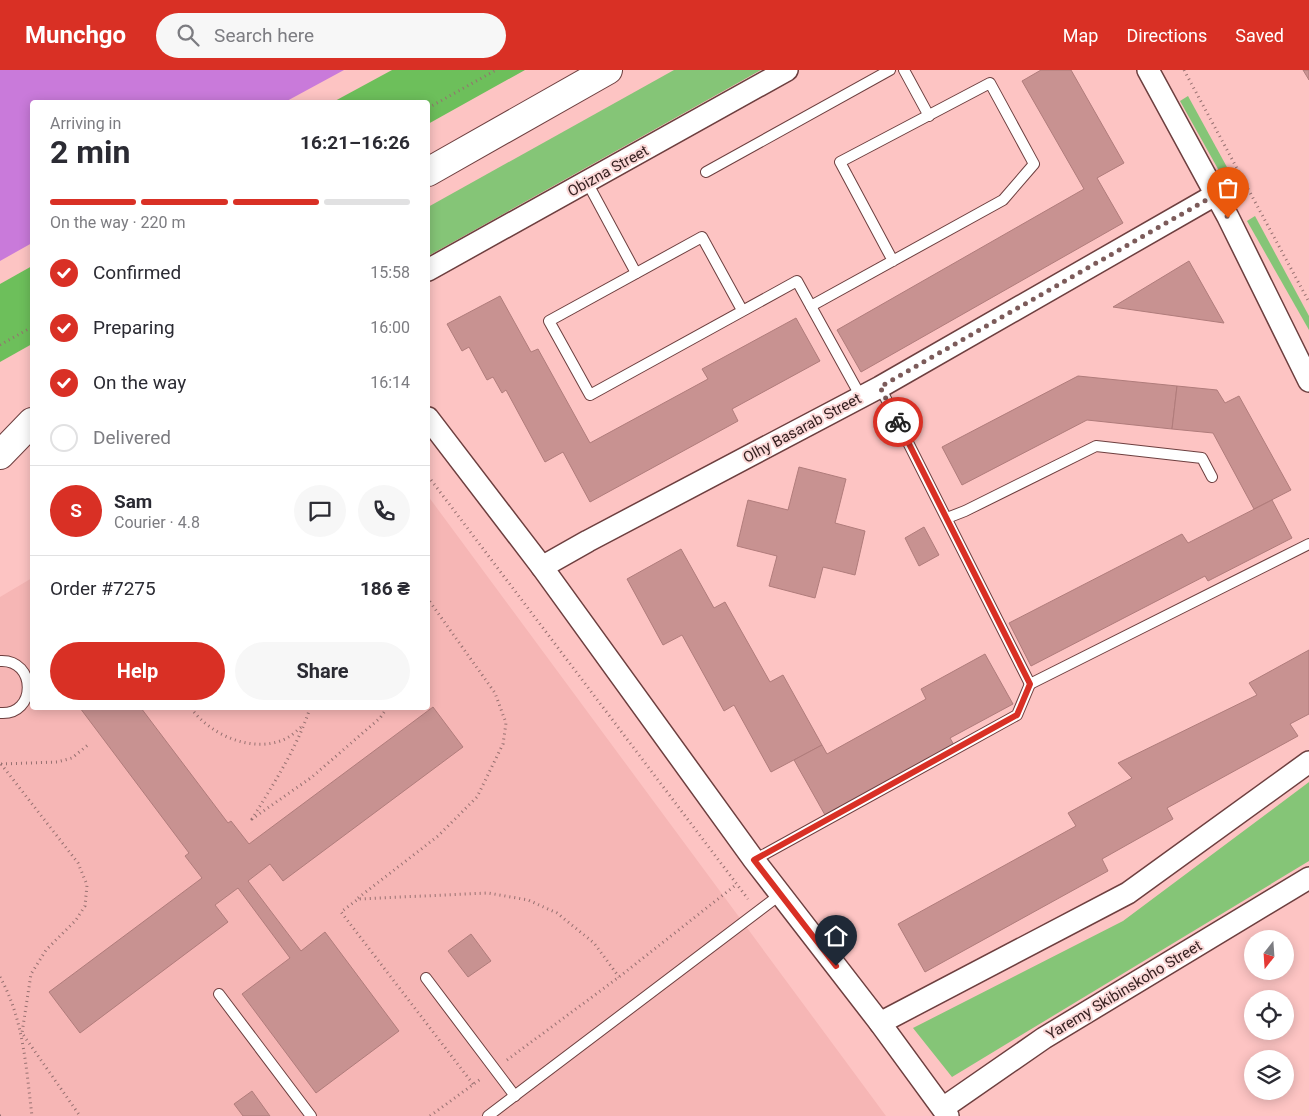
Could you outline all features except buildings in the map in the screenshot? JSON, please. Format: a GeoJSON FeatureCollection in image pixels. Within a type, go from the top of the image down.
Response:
{"type":"FeatureCollection","features":[{"type":"Feature","properties":{"kind":"highway"},"geometry":{"type":"LineString","coordinates":[[430,171],[608,70]]}},
{"type":"Feature","properties":{"kind":"highway"},"geometry":{"type":"LineString","coordinates":[[0,455],[30,424]]}},
{"type":"Feature","properties":{"kind":"street","name":"Obizna Street"},"geometry":{"type":"LineString","coordinates":[[430,269],[787,70]]}},
{"type":"Feature","properties":{"kind":"street"},"geometry":{"type":"LineString","coordinates":[[1148,70],[1228,218],[1309,381]]}},
{"type":"Feature","properties":{"kind":"street","name":"Olhy Basarab Street"},"geometry":{"type":"LineString","coordinates":[[542,567],[880,387],[1215,195]]}},
{"type":"Feature","properties":{"kind":"street"},"geometry":{"type":"LineString","coordinates":[[430,421],[542,567],[754,860],[880,1023],[945,1112]]}},
{"type":"Feature","properties":{"kind":"street"},"geometry":{"type":"LineString","coordinates":[[880,1023],[1128,893],[1309,762]]}},
{"type":"Feature","properties":{"kind":"street","name":"Yaremy Skibinskoho Street"},"geometry":{"type":"LineString","coordinates":[[945,1112],[1044,1038],[1309,878]]}},
{"type":"Feature","properties":{"kind":"lane"},"geometry":{"type":"LineString","coordinates":[[706,172],[890,70]]}},
{"type":"Feature","properties":{"kind":"lane"},"geometry":{"type":"LineString","coordinates":[[904,70],[929,116]]}},
{"type":"Feature","properties":{"kind":"lane"},"geometry":{"type":"LineString","coordinates":[[811,306],[893,261],[1004,200],[1034,164],[990,83],[840,162],[893,261]]}},
{"type":"Feature","properties":{"kind":"lane"},"geometry":{"type":"LineString","coordinates":[[587,182],[636,273]]}},
{"type":"Feature","properties":{"kind":"lane"},"geometry":{"type":"LineString","coordinates":[[742,310],[702,237],[549,321],[590,395],[797,281],[861,397]]}},
{"type":"Feature","properties":{"kind":"lane"},"geometry":{"type":"LineString","coordinates":[[880,387],[1030,684]]}},
{"type":"Feature","properties":{"kind":"lane"},"geometry":{"type":"LineString","coordinates":[[947,518],[965,511],[1096,446],[1202,458],[1212,477]]}},
{"type":"Feature","properties":{"kind":"lane"},"geometry":{"type":"LineString","coordinates":[[754,860],[1017,715],[1030,684],[1309,544]]}},
{"type":"Feature","properties":{"kind":"lane"},"geometry":{"type":"LineString","coordinates":[[0,661],[13,662],[21,668],[26,676],[30,694],[15,710],[6,714],[0,713]]}},
{"type":"Feature","properties":{"kind":"lane"},"geometry":{"type":"LineString","coordinates":[[488,1116],[781,894]]}},
{"type":"Feature","properties":{"kind":"lane"},"geometry":{"type":"LineString","coordinates":[[426,978],[515,1096]]}},
{"type":"Feature","properties":{"kind":"lane"},"geometry":{"type":"LineString","coordinates":[[219,994],[311,1116]]}},
{"type":"Feature","properties":{"kind":"path"},"geometry":{"type":"LineString","coordinates":[[430,107],[496,70]]}},
{"type":"Feature","properties":{"kind":"path"},"geometry":{"type":"LineString","coordinates":[[1184,70],[1309,302]]}},
{"type":"Feature","properties":{"kind":"path"},"geometry":{"type":"LineString","coordinates":[[0,345],[30,328]]}},
{"type":"Feature","properties":{"kind":"path"},"geometry":{"type":"LineString","coordinates":[[430,479],[758,912]]}},
{"type":"Feature","properties":{"kind":"path"},"geometry":{"type":"LineString","coordinates":[[430,602],[495,693],[506,723],[504,744],[477,796],[438,836],[340,912],[473,1084]]}},
{"type":"Feature","properties":{"kind":"path"},"geometry":{"type":"LineString","coordinates":[[192,710],[217,732],[245,743],[264,744],[285,739],[305,724]]}},
{"type":"Feature","properties":{"kind":"path"},"geometry":{"type":"LineString","coordinates":[[309,710],[305,724],[285,764],[252,819],[312,777],[380,718],[386,710]]}},
{"type":"Feature","properties":{"kind":"path"},"geometry":{"type":"LineString","coordinates":[[0,764],[64,760],[72,758],[89,744]]}},
{"type":"Feature","properties":{"kind":"path"},"geometry":{"type":"LineString","coordinates":[[0,764],[78,863],[87,885],[85,906],[76,920],[46,950],[30,974],[22,1033],[80,1116]]}},
{"type":"Feature","properties":{"kind":"path"},"geometry":{"type":"LineString","coordinates":[[430,1116],[619,977],[737,884]]}},
{"type":"Feature","properties":{"kind":"path"},"geometry":{"type":"LineString","coordinates":[[358,899],[488,893],[528,900],[556,913],[594,943],[619,977]]}},
{"type":"Feature","properties":{"kind":"path"},"geometry":{"type":"LineString","coordinates":[[0,977],[14,1004],[22,1033],[32,1116]]}},
{"type":"Feature","properties":{"kind":"shaded area"},"geometry":{"type":"Polygon","coordinates":[[[0,70],[344,70],[289,100],[30,100],[30,244],[0,261],[0,70]]]}},
{"type":"Feature","properties":{"kind":"shaded area"},"geometry":{"type":"Polygon","coordinates":[[[430,499],[886,1116],[0,1116],[0,597],[30,579],[30,710],[430,710],[430,499]]]}},
{"type":"Feature","properties":{"kind":"green space"},"geometry":{"type":"Polygon","coordinates":[[[392,70],[525,70],[430,123],[430,100],[337,100],[392,70]]]}},
{"type":"Feature","properties":{"kind":"green space"},"geometry":{"type":"Polygon","coordinates":[[[674,70],[761,70],[430,255],[430,206],[674,70]]]}},
{"type":"Feature","properties":{"kind":"green space"},"geometry":{"type":"Polygon","coordinates":[[[1188,96],[1245,200],[1237,203],[1180,101],[1188,96]]]}},
{"type":"Feature","properties":{"kind":"green space"},"geometry":{"type":"Polygon","coordinates":[[[1255,216],[1309,316],[1309,330],[1247,221],[1255,216]]]}},
{"type":"Feature","properties":{"kind":"green space"},"geometry":{"type":"Polygon","coordinates":[[[30,267],[30,345],[0,362],[0,284],[30,267]]]}},
{"type":"Feature","properties":{"kind":"green space"},"geometry":{"type":"Polygon","coordinates":[[[1309,782],[1309,861],[952,1077],[913,1028],[1123,921],[1309,782]]]}},
{"type":"Feature","properties":{"kind":"way so far"},"geometry":{"type":"LineString","coordinates":[[898,422],[880,387],[1215,195],[1228,218]]}},
{"type":"Feature","properties":{"kind":"route"},"geometry":{"type":"LineString","coordinates":[[836,966],[754,860],[1017,715],[1030,684],[898,422]]}}]}
